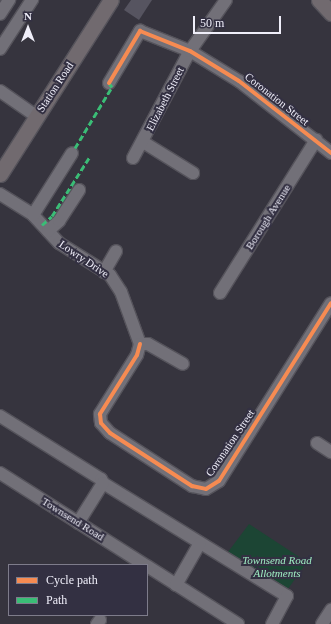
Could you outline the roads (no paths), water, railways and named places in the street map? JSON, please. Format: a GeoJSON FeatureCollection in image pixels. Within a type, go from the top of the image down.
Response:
{"type":"FeatureCollection","features":[{"type":"Feature","properties":{"kind":"main road","name":"Station Road"},"geometry":{"type":"LineString","coordinates":[[0,174],[111,0]]}},
{"type":"Feature","properties":{"kind":"main road"},"geometry":{"type":"LineString","coordinates":[[319,0],[331,13]]}},
{"type":"Feature","properties":{"kind":"street"},"geometry":{"type":"LineString","coordinates":[[0,14],[9,0]]}},
{"type":"Feature","properties":{"kind":"street"},"geometry":{"type":"LineString","coordinates":[[0,49],[32,0]]}},
{"type":"Feature","properties":{"kind":"street","name":"Elizabeth Street"},"geometry":{"type":"LineString","coordinates":[[133,158],[143,142],[190,51],[226,0]]}},
{"type":"Feature","properties":{"kind":"street","name":"Coronation Street"},"geometry":{"type":"LineString","coordinates":[[109,84],[140,31],[190,51],[239,81],[331,153]]}},
{"type":"Feature","properties":{"kind":"street"},"geometry":{"type":"LineString","coordinates":[[0,91],[36,116]]}},
{"type":"Feature","properties":{"kind":"street","name":"Borough Avenue"},"geometry":{"type":"LineString","coordinates":[[220,293],[316,140]]}},
{"type":"Feature","properties":{"kind":"street"},"geometry":{"type":"LineString","coordinates":[[143,142],[193,173]]}},
{"type":"Feature","properties":{"kind":"street"},"geometry":{"type":"LineString","coordinates":[[33,215],[72,153]]}},
{"type":"Feature","properties":{"kind":"street"},"geometry":{"type":"LineString","coordinates":[[48,232],[59,222],[79,190]]}},
{"type":"Feature","properties":{"kind":"street","name":"Lowry Drive"},"geometry":{"type":"LineString","coordinates":[[0,194],[33,215],[59,243],[112,278],[120,292],[140,344]]}},
{"type":"Feature","properties":{"kind":"street"},"geometry":{"type":"LineString","coordinates":[[104,272],[116,251]]}},
{"type":"Feature","properties":{"kind":"street","name":"Coronation Street"},"geometry":{"type":"LineString","coordinates":[[140,344],[137,355],[100,414],[101,423],[110,433],[192,486],[206,489],[219,481],[331,303]]}},
{"type":"Feature","properties":{"kind":"street"},"geometry":{"type":"LineString","coordinates":[[140,344],[148,344],[183,364]]}},
{"type":"Feature","properties":{"kind":"street"},"geometry":{"type":"LineString","coordinates":[[0,416],[101,479],[104,483],[287,596],[272,624]]}},
{"type":"Feature","properties":{"kind":"street"},"geometry":{"type":"LineString","coordinates":[[318,443],[331,452]]}},
{"type":"Feature","properties":{"kind":"street","name":"Townsend Road"},"geometry":{"type":"LineString","coordinates":[[0,473],[143,564]]}},
{"type":"Feature","properties":{"kind":"street"},"geometry":{"type":"LineString","coordinates":[[78,523],[104,483]]}},
{"type":"Feature","properties":{"kind":"street"},"geometry":{"type":"LineString","coordinates":[[176,585],[200,543]]}},
{"type":"Feature","properties":{"kind":"street","name":"Townsend Road"},"geometry":{"type":"LineString","coordinates":[[148,567],[238,624]]}},
{"type":"Feature","properties":{"kind":"street"},"geometry":{"type":"LineString","coordinates":[[322,624],[331,610]]}},
{"type":"Feature","properties":{"kind":"park label","name":"Townsend Road Allotments"},"geometry":{"type":"Point","coordinates":[277,567]}}]}
